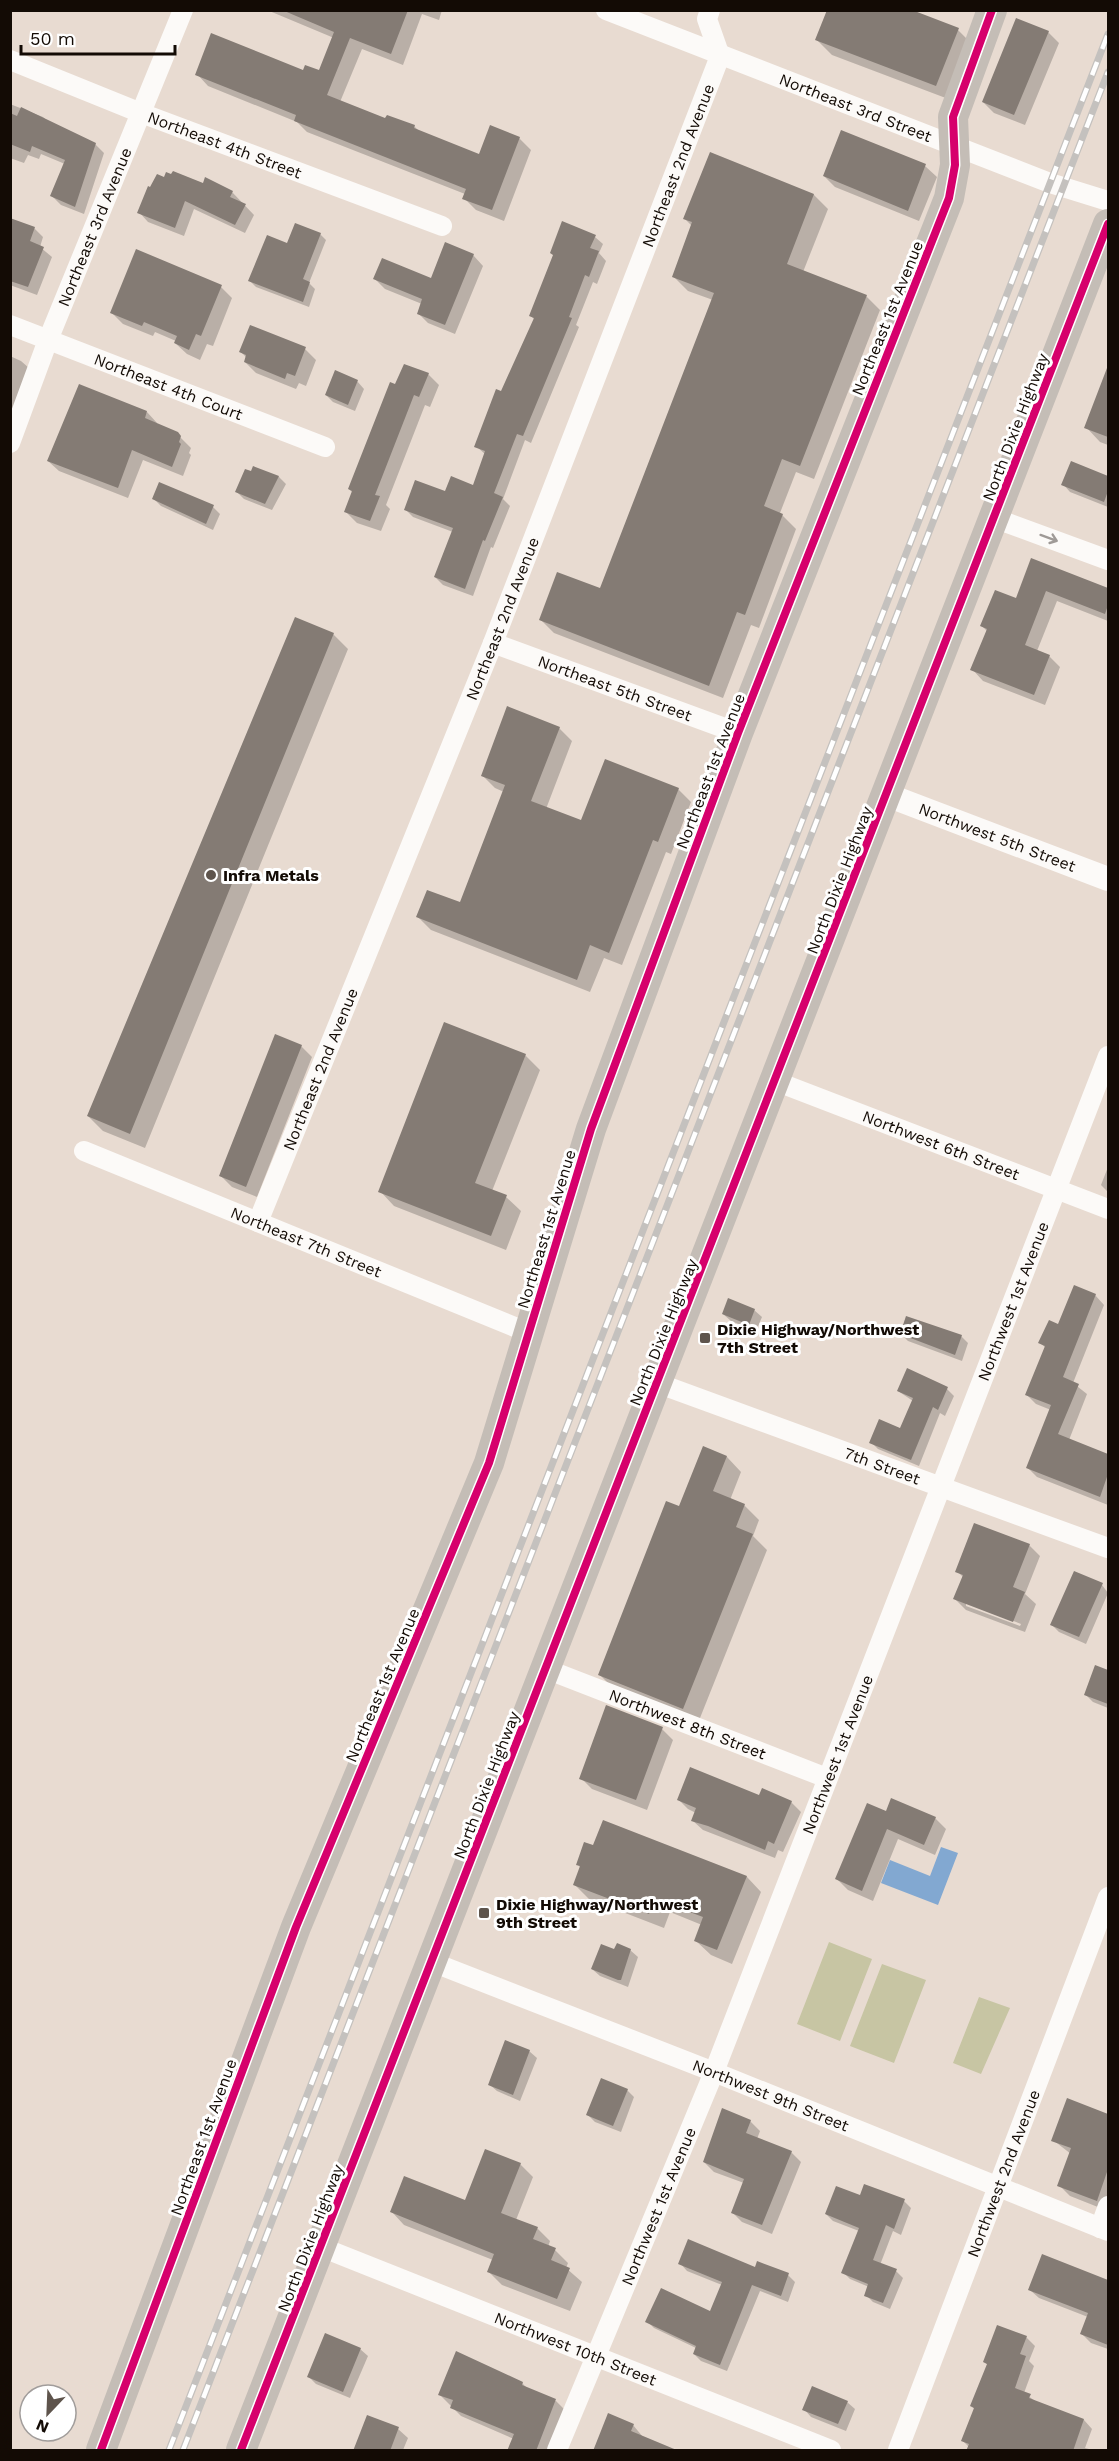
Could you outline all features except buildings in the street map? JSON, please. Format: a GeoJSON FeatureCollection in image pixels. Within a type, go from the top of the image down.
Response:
{"type":"FeatureCollection","features":[{"type":"Feature","properties":{"kind":"main road","name":"Northeast 1st Avenue"},"geometry":{"type":"LineString","coordinates":[[101,2451],[296,1927],[489,1463],[527,1332],[591,1129],[738,733],[949,198],[955,165],[953,117],[992,10]]}},
{"type":"Feature","properties":{"kind":"main road","name":"North Dixie Highway"},"geometry":{"type":"LineString","coordinates":[[241,2451],[1108,224]]}},
{"type":"Feature","properties":{"kind":"street","name":"Northeast 3rd Avenue"},"geometry":{"type":"LineString","coordinates":[[10,443],[48,340],[183,10]]}},
{"type":"Feature","properties":{"kind":"street","name":"Northeast 3rd Street"},"geometry":{"type":"LineString","coordinates":[[606,10],[1050,183],[1108,201]]}},
{"type":"Feature","properties":{"kind":"street"},"geometry":{"type":"LineString","coordinates":[[710,10],[707,19],[720,56]]}},
{"type":"Feature","properties":{"kind":"street","name":"Northeast 2nd Avenue"},"geometry":{"type":"LineString","coordinates":[[258,1222],[493,643],[720,56]]}},
{"type":"Feature","properties":{"kind":"street","name":"Northeast 4th Street"},"geometry":{"type":"LineString","coordinates":[[10,60],[141,113],[442,226]]}},
{"type":"Feature","properties":{"kind":"street","name":"Northeast 4th Court"},"geometry":{"type":"LineString","coordinates":[[10,325],[326,447]]}},
{"type":"Feature","properties":{"kind":"street"},"geometry":{"type":"LineString","coordinates":[[994,518],[1108,560]]}},
{"type":"Feature","properties":{"kind":"street","name":"Northeast 5th Street"},"geometry":{"type":"LineString","coordinates":[[493,643],[738,733]]}},
{"type":"Feature","properties":{"kind":"street","name":"Northwest 5th Street"},"geometry":{"type":"LineString","coordinates":[[887,795],[1108,879]]}},
{"type":"Feature","properties":{"kind":"street","name":"Northwest 1st Avenue"},"geometry":{"type":"LineString","coordinates":[[557,2451],[594,2356],[714,2072],[1108,1056]]}},
{"type":"Feature","properties":{"kind":"street","name":"Northwest 6th Street"},"geometry":{"type":"LineString","coordinates":[[775,1081],[1108,1209]]}},
{"type":"Feature","properties":{"kind":"street","name":"Northeast 7th Street"},"geometry":{"type":"LineString","coordinates":[[84,1152],[527,1332]]}},
{"type":"Feature","properties":{"kind":"street","name":"7th Street"},"geometry":{"type":"LineString","coordinates":[[657,1383],[1108,1548]]}},
{"type":"Feature","properties":{"kind":"street","name":"Northwest 8th Street"},"geometry":{"type":"LineString","coordinates":[[546,1669],[827,1778]]}},
{"type":"Feature","properties":{"kind":"street","name":"Northwest 2nd Avenue"},"geometry":{"type":"LineString","coordinates":[[898,2451],[1108,1898]]}},
{"type":"Feature","properties":{"kind":"street","name":"Northwest 9th Street"},"geometry":{"type":"LineString","coordinates":[[432,1962],[714,2072],[1104,2230]]}},
{"type":"Feature","properties":{"kind":"street"},"geometry":{"type":"LineString","coordinates":[[1104,2230],[1108,2206]]}},
{"type":"Feature","properties":{"kind":"street","name":"Northwest 10th Street"},"geometry":{"type":"LineString","coordinates":[[321,2247],[831,2451]]}},
{"type":"Feature","properties":{"kind":"shaded area"},"geometry":{"type":"Polygon","coordinates":[[[829,1942],[872,1959],[840,2041],[797,2024],[829,1942]]]}},
{"type":"Feature","properties":{"kind":"shaded area"},"geometry":{"type":"Polygon","coordinates":[[[882,1964],[926,1980],[894,2063],[850,2046],[882,1964]]]}},
{"type":"Feature","properties":{"kind":"shaded area"},"geometry":{"type":"Polygon","coordinates":[[[979,1997],[1010,2008],[981,2074],[953,2063],[979,1997]]]}},
{"type":"Feature","properties":{"kind":"water"},"geometry":{"type":"Polygon","coordinates":[[[941,1847],[958,1853],[938,1905],[881,1883],[890,1860],[930,1876],[941,1847]]]}},
{"type":"Feature","properties":{"kind":"railway"},"geometry":{"type":"LineString","coordinates":[[169,2450],[1108,34]]}},
{"type":"Feature","properties":{"kind":"railway"},"geometry":{"type":"LineString","coordinates":[[183,2450],[1108,72]]}},
{"type":"Feature","properties":{"kind":"cycle path"},"geometry":{"type":"LineString","coordinates":[[101,2450],[296,1927],[489,1463],[591,1129],[738,733],[949,198],[955,165],[953,117],[992,10]]}},
{"type":"Feature","properties":{"kind":"cycle path"},"geometry":{"type":"LineString","coordinates":[[241,2450],[1108,224]]}},
{"type":"Feature","properties":{"kind":"place","name":"Infra Metals"},"geometry":{"type":"Point","coordinates":[211,875]}},
{"type":"Feature","properties":{"kind":"place","name":"Dixie Highway/Northwest 7th Street"},"geometry":{"type":"Point","coordinates":[705,1338]}},
{"type":"Feature","properties":{"kind":"place","name":"Dixie Highway/Northwest 9th Street"},"geometry":{"type":"Point","coordinates":[484,1913]}}]}
